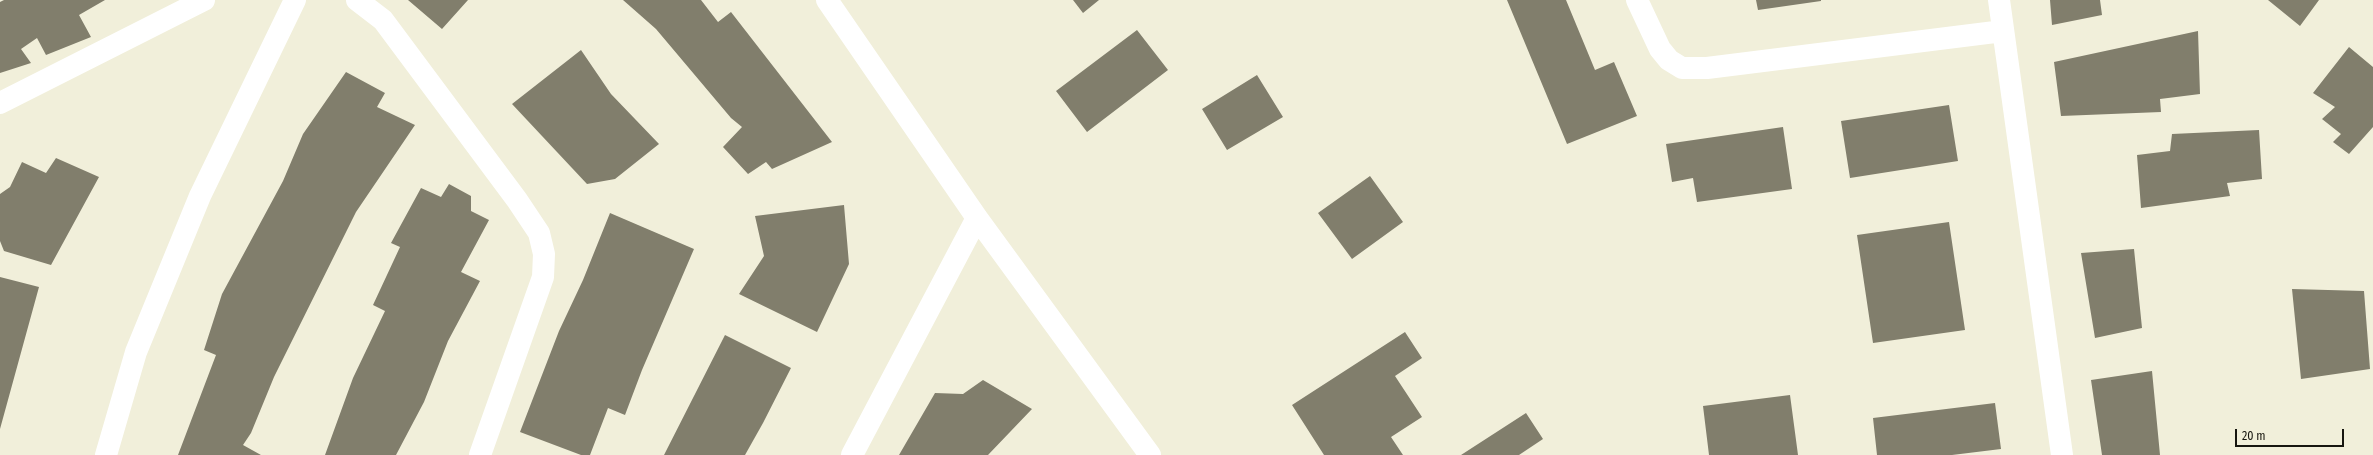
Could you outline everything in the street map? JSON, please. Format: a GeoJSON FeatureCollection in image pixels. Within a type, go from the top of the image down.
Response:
{"type":"FeatureCollection","features":[{"type":"Feature","properties":{"kind":"street"},"geometry":{"type":"LineString","coordinates":[[0,103],[204,0]]}},
{"type":"Feature","properties":{"kind":"street"},"geometry":{"type":"LineString","coordinates":[[106,455],[136,352],[200,196],[294,0]]}},
{"type":"Feature","properties":{"kind":"street"},"geometry":{"type":"LineString","coordinates":[[357,0],[383,20],[517,200],[539,234],[544,254],[543,276],[480,455]]}},
{"type":"Feature","properties":{"kind":"street"},"geometry":{"type":"LineString","coordinates":[[827,0],[977,218],[1150,455]]}},
{"type":"Feature","properties":{"kind":"street"},"geometry":{"type":"LineString","coordinates":[[1637,0],[1660,48],[1669,60],[1682,68],[1707,68],[2003,30]]}},
{"type":"Feature","properties":{"kind":"street"},"geometry":{"type":"LineString","coordinates":[[2000,0],[2062,455]]}},
{"type":"Feature","properties":{"kind":"street"},"geometry":{"type":"LineString","coordinates":[[852,455],[977,218]]}},
{"type":"Feature","properties":{"kind":"building"},"geometry":{"type":"Polygon","coordinates":[[[4,0],[105,0],[79,15],[91,37],[46,55],[37,38],[21,49],[31,63],[0,73],[0,2],[4,0]]]}},
{"type":"Feature","properties":{"kind":"building"},"geometry":{"type":"Polygon","coordinates":[[[408,0],[468,0],[442,29],[408,0]]]}},
{"type":"Feature","properties":{"kind":"building"},"geometry":{"type":"Polygon","coordinates":[[[623,0],[701,0],[718,22],[731,12],[832,142],[772,169],[766,162],[748,174],[723,147],[742,127],[731,118],[656,29],[623,0]]]}},
{"type":"Feature","properties":{"kind":"building"},"geometry":{"type":"Polygon","coordinates":[[[1073,0],[1099,0],[1083,13],[1073,0]]]}},
{"type":"Feature","properties":{"kind":"building"},"geometry":{"type":"Polygon","coordinates":[[[1507,0],[1566,0],[1595,70],[1614,62],[1637,116],[1567,144],[1507,0]]]}},
{"type":"Feature","properties":{"kind":"building"},"geometry":{"type":"Polygon","coordinates":[[[1756,0],[1821,0],[1821,1],[1758,10],[1756,0]]]}},
{"type":"Feature","properties":{"kind":"building"},"geometry":{"type":"Polygon","coordinates":[[[2050,0],[2100,0],[2102,15],[2052,25],[2050,0]]]}},
{"type":"Feature","properties":{"kind":"building"},"geometry":{"type":"Polygon","coordinates":[[[2268,0],[2319,0],[2300,26],[2268,0]]]}},
{"type":"Feature","properties":{"kind":"building"},"geometry":{"type":"Polygon","coordinates":[[[1137,30],[1168,70],[1087,132],[1056,91],[1137,30]]]}},
{"type":"Feature","properties":{"kind":"building"},"geometry":{"type":"Polygon","coordinates":[[[2198,31],[2200,94],[2160,99],[2161,112],[2061,116],[2054,62],[2198,31]]]}},
{"type":"Feature","properties":{"kind":"building"},"geometry":{"type":"Polygon","coordinates":[[[2349,47],[2373,67],[2373,127],[2349,154],[2333,142],[2341,134],[2322,119],[2335,107],[2313,93],[2349,47]]]}},
{"type":"Feature","properties":{"kind":"building"},"geometry":{"type":"Polygon","coordinates":[[[581,50],[611,94],[659,144],[615,179],[587,184],[512,104],[581,50]]]}},
{"type":"Feature","properties":{"kind":"building"},"geometry":{"type":"Polygon","coordinates":[[[346,72],[385,93],[377,107],[415,125],[356,212],[274,377],[251,433],[243,445],[261,455],[178,455],[216,355],[204,350],[222,294],[283,181],[303,134],[346,72]]]}},
{"type":"Feature","properties":{"kind":"building"},"geometry":{"type":"Polygon","coordinates":[[[1257,75],[1283,117],[1227,150],[1202,109],[1257,75]]]}},
{"type":"Feature","properties":{"kind":"building"},"geometry":{"type":"Polygon","coordinates":[[[1949,105],[1958,161],[1850,178],[1841,121],[1949,105]]]}},
{"type":"Feature","properties":{"kind":"building"},"geometry":{"type":"Polygon","coordinates":[[[1783,127],[1792,189],[1697,202],[1693,178],[1672,182],[1666,144],[1783,127]]]}},
{"type":"Feature","properties":{"kind":"building"},"geometry":{"type":"Polygon","coordinates":[[[2259,130],[2262,179],[2227,183],[2230,196],[2141,208],[2137,155],[2170,151],[2172,134],[2259,130]]]}},
{"type":"Feature","properties":{"kind":"building"},"geometry":{"type":"Polygon","coordinates":[[[56,158],[99,177],[51,265],[4,251],[0,241],[0,194],[10,187],[22,162],[46,173],[56,158]]]}},
{"type":"Feature","properties":{"kind":"building"},"geometry":{"type":"Polygon","coordinates":[[[1370,176],[1403,222],[1352,259],[1318,213],[1370,176]]]}},
{"type":"Feature","properties":{"kind":"building"},"geometry":{"type":"Polygon","coordinates":[[[449,184],[471,196],[471,211],[489,220],[461,272],[480,281],[448,341],[424,402],[396,455],[325,455],[353,378],[385,311],[373,305],[400,247],[391,243],[421,188],[441,197],[449,184]]]}},
{"type":"Feature","properties":{"kind":"building"},"geometry":{"type":"Polygon","coordinates":[[[844,205],[849,264],[817,332],[739,294],[764,256],[755,216],[844,205]]]}},
{"type":"Feature","properties":{"kind":"building"},"geometry":{"type":"Polygon","coordinates":[[[610,213],[694,249],[642,370],[625,415],[608,408],[590,455],[581,455],[520,432],[559,331],[583,280],[610,213]]]}},
{"type":"Feature","properties":{"kind":"building"},"geometry":{"type":"Polygon","coordinates":[[[1949,222],[1965,330],[1873,343],[1857,235],[1949,222]]]}},
{"type":"Feature","properties":{"kind":"building"},"geometry":{"type":"Polygon","coordinates":[[[2134,249],[2142,328],[2095,338],[2081,253],[2134,249]]]}},
{"type":"Feature","properties":{"kind":"building"},"geometry":{"type":"Polygon","coordinates":[[[0,277],[39,287],[0,429],[0,277]]]}},
{"type":"Feature","properties":{"kind":"building"},"geometry":{"type":"Polygon","coordinates":[[[2292,289],[2364,291],[2370,369],[2301,379],[2292,289]]]}},
{"type":"Feature","properties":{"kind":"building"},"geometry":{"type":"Polygon","coordinates":[[[1405,332],[1422,358],[1395,376],[1422,417],[1391,437],[1403,455],[1324,455],[1292,405],[1405,332]]]}},
{"type":"Feature","properties":{"kind":"building"},"geometry":{"type":"Polygon","coordinates":[[[725,335],[791,368],[745,455],[664,455],[725,335]]]}},
{"type":"Feature","properties":{"kind":"building"},"geometry":{"type":"Polygon","coordinates":[[[2152,371],[2160,455],[2102,455],[2091,380],[2152,371]]]}},
{"type":"Feature","properties":{"kind":"building"},"geometry":{"type":"Polygon","coordinates":[[[983,380],[1032,409],[988,455],[899,455],[935,393],[963,394],[983,380]]]}},
{"type":"Feature","properties":{"kind":"building"},"geometry":{"type":"Polygon","coordinates":[[[1790,395],[1798,455],[1709,455],[1703,406],[1790,395]]]}},
{"type":"Feature","properties":{"kind":"building"},"geometry":{"type":"Polygon","coordinates":[[[1995,403],[2001,449],[1952,455],[1877,455],[1873,418],[1995,403]]]}},
{"type":"Feature","properties":{"kind":"building"},"geometry":{"type":"Polygon","coordinates":[[[1526,413],[1543,439],[1519,455],[1461,455],[1526,413]]]}}]}
